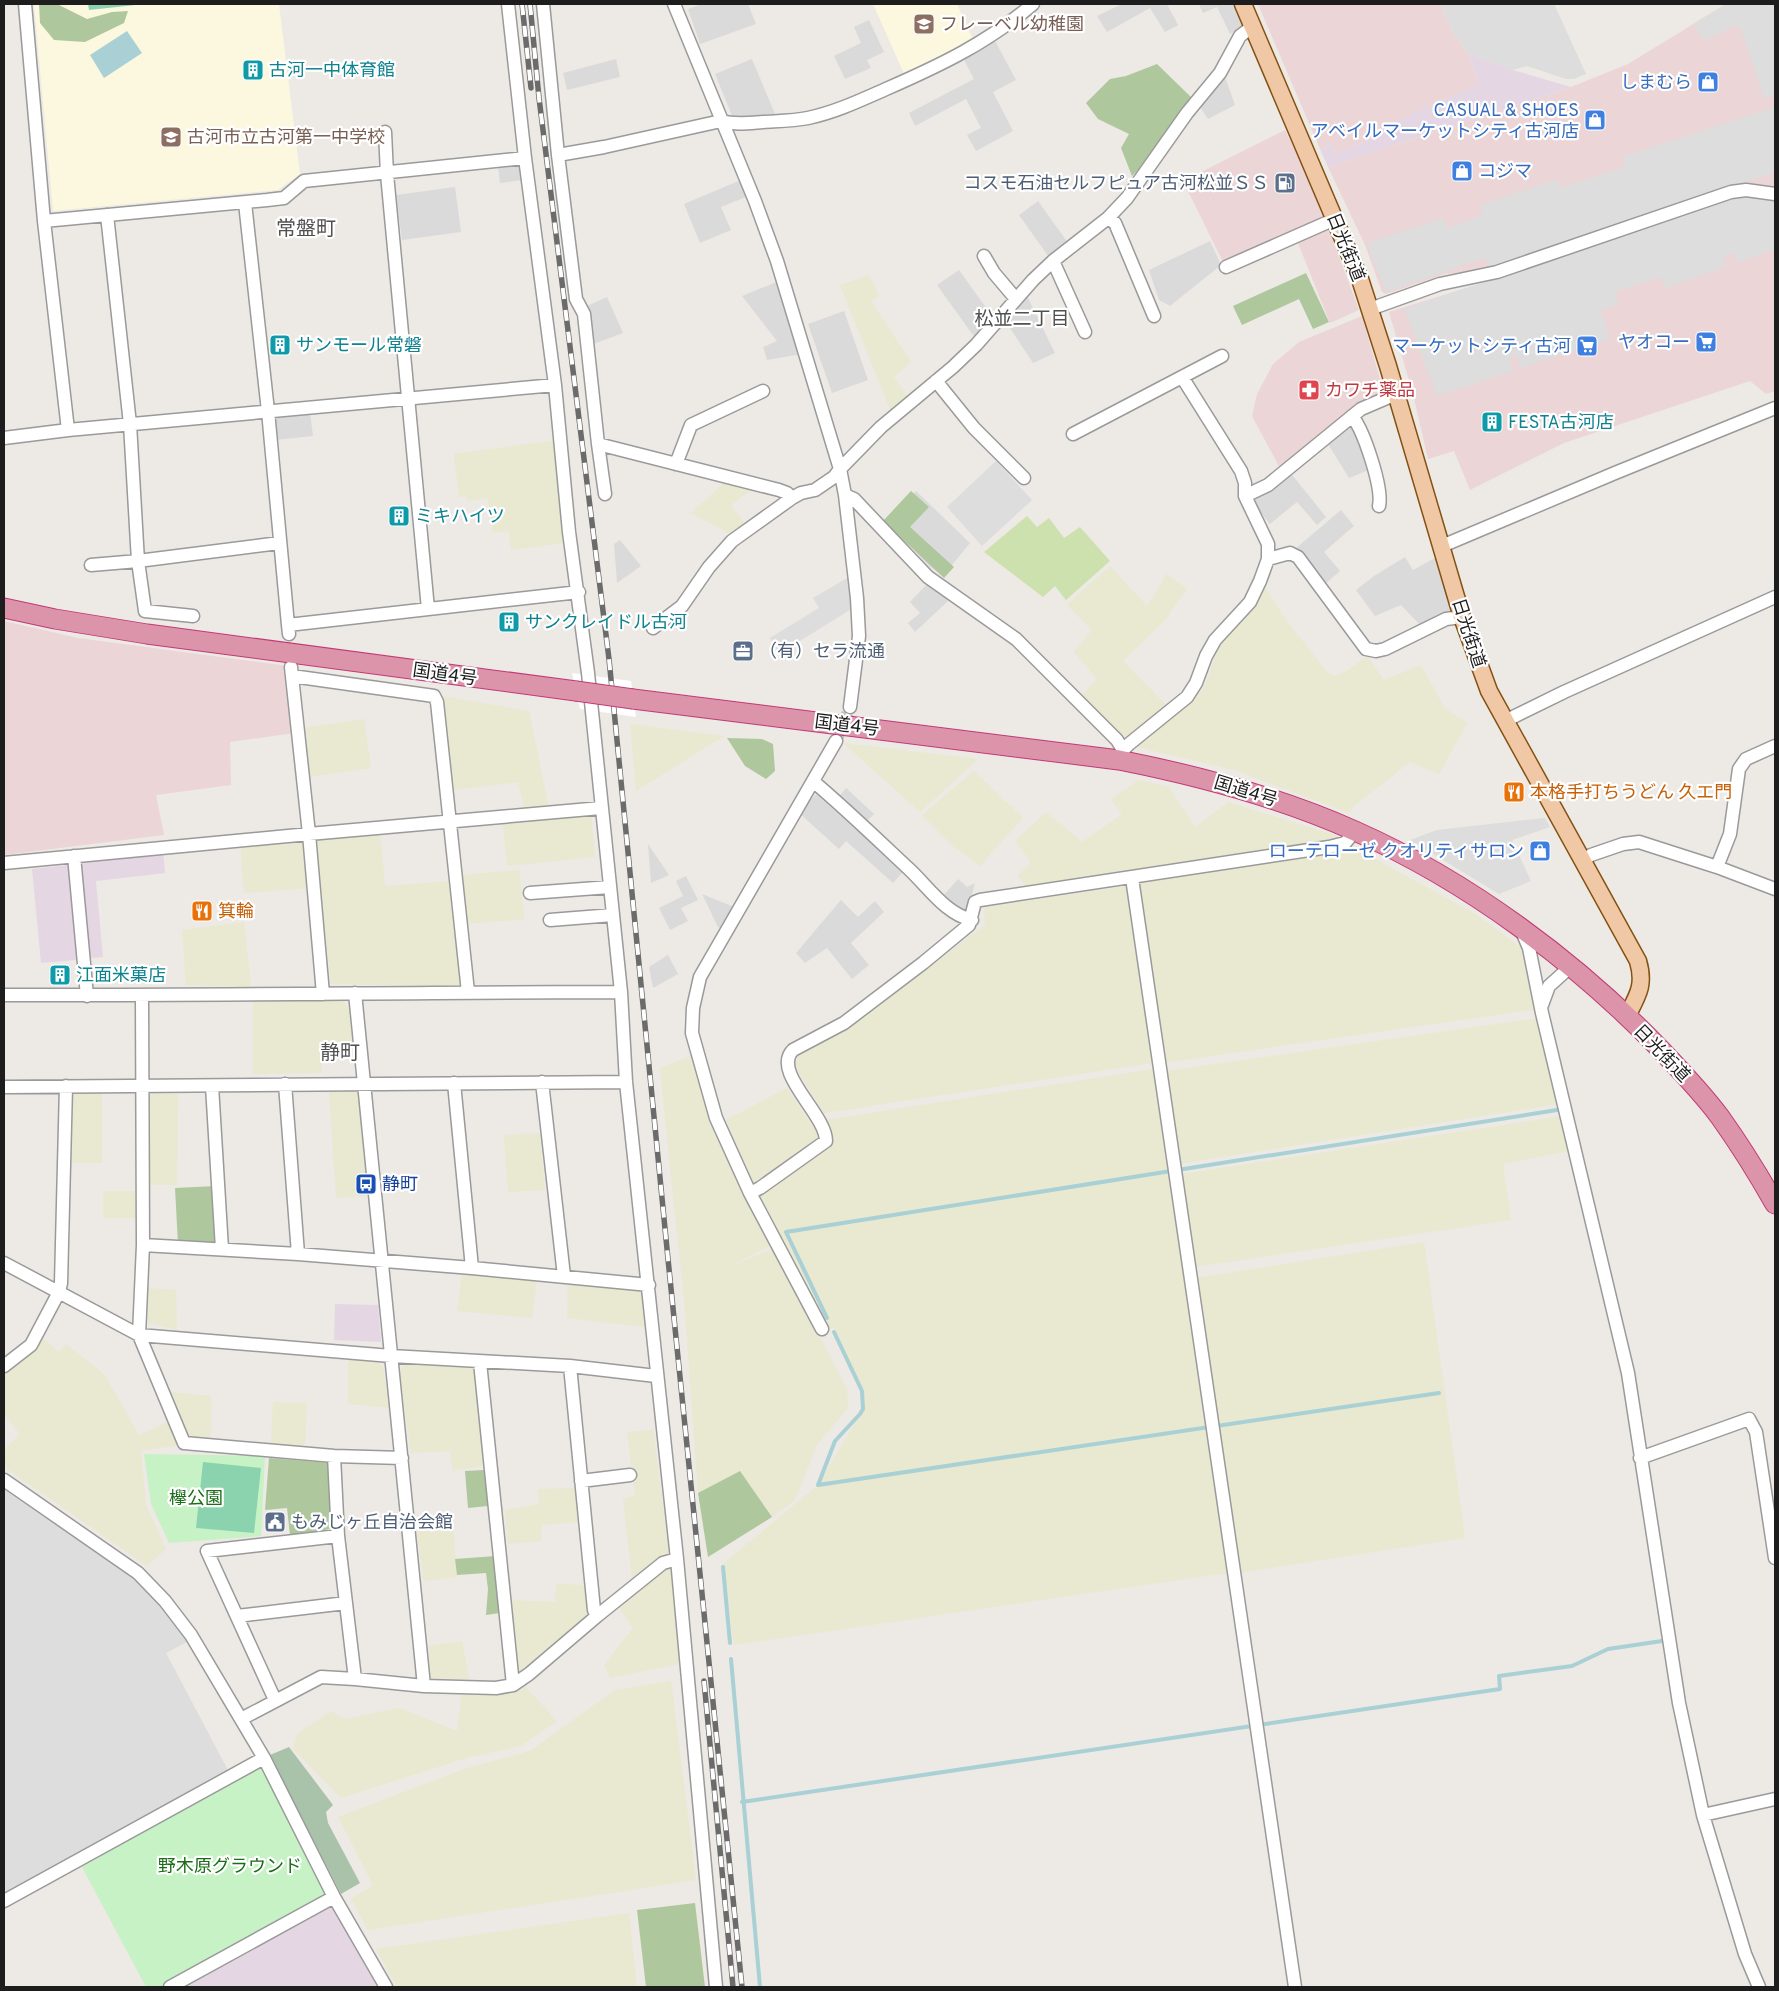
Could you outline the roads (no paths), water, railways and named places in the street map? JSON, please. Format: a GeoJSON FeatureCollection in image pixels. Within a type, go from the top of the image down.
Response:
{"type":"FeatureCollection","features":[{"type":"Feature","properties":{"kind":"highway","name":"国道4号"},"geometry":{"type":"LineString","coordinates":[[4,608],[55,620],[147,634],[633,699],[1121,755],[1221,783],[1300,809],[1355,831],[1425,867],[1471,894],[1521,929],[1570,967],[1627,1016]]}},
{"type":"Feature","properties":{"kind":"highway","name":"日光街道"},"geometry":{"type":"LineString","coordinates":[[1627,1016],[1683,1073],[1719,1116],[1759,1176],[1775,1204]]}},
{"type":"Feature","properties":{"kind":"main road","name":"日光街道"},"geometry":{"type":"LineString","coordinates":[[1243,4],[1348,247],[1370,309],[1462,617],[1489,690],[1638,961],[1642,972],[1642,985],[1627,1016]]}},
{"type":"Feature","properties":{"kind":"street"},"geometry":{"type":"LineString","coordinates":[[25,4],[44,221],[68,430]]}},
{"type":"Feature","properties":{"kind":"street"},"geometry":{"type":"LineString","coordinates":[[508,4],[525,158],[555,385],[568,523],[578,592],[613,915],[621,992],[626,1082],[677,1558],[709,1891],[716,1987]]}},
{"type":"Feature","properties":{"kind":"street"},"geometry":{"type":"LineString","coordinates":[[543,4],[558,155],[576,300],[584,314],[605,494]]}},
{"type":"Feature","properties":{"kind":"street"},"geometry":{"type":"LineString","coordinates":[[674,4],[755,201],[777,260],[840,469],[845,495],[857,598],[859,636],[850,707]]}},
{"type":"Feature","properties":{"kind":"street"},"geometry":{"type":"LineString","coordinates":[[558,155],[604,147],[721,120],[729,123],[790,121],[837,111],[933,69],[988,39],[1033,4]]}},
{"type":"Feature","properties":{"kind":"street"},"geometry":{"type":"LineString","coordinates":[[653,628],[682,606],[709,567],[732,541],[792,498],[801,493],[815,490],[834,477],[881,427],[936,382],[976,345],[1053,260],[1108,218],[1127,198],[1187,113],[1220,73],[1240,36],[1253,26]]}},
{"type":"Feature","properties":{"kind":"street"},"geometry":{"type":"LineString","coordinates":[[385,132],[387,174],[428,609]]}},
{"type":"Feature","properties":{"kind":"street"},"geometry":{"type":"LineString","coordinates":[[44,221],[284,198],[304,182],[525,158]]}},
{"type":"Feature","properties":{"kind":"street"},"geometry":{"type":"LineString","coordinates":[[1370,309],[1440,284],[1497,272],[1732,192],[1746,190],[1775,194]]}},
{"type":"Feature","properties":{"kind":"street"},"geometry":{"type":"LineString","coordinates":[[245,203],[268,411],[288,630],[428,609],[578,592]]}},
{"type":"Feature","properties":{"kind":"street"},"geometry":{"type":"LineString","coordinates":[[107,216],[130,424],[138,561],[144,611],[193,616]]}},
{"type":"Feature","properties":{"kind":"street"},"geometry":{"type":"LineString","coordinates":[[1108,218],[1115,223],[1154,316]]}},
{"type":"Feature","properties":{"kind":"street"},"geometry":{"type":"LineString","coordinates":[[1226,267],[1335,219]]}},
{"type":"Feature","properties":{"kind":"street"},"geometry":{"type":"LineString","coordinates":[[984,256],[994,273],[1016,299]]}},
{"type":"Feature","properties":{"kind":"street"},"geometry":{"type":"LineString","coordinates":[[1053,260],[1085,332]]}},
{"type":"Feature","properties":{"kind":"street"},"geometry":{"type":"LineString","coordinates":[[1073,434],[1222,356]]}},
{"type":"Feature","properties":{"kind":"street"},"geometry":{"type":"LineString","coordinates":[[845,495],[854,499],[928,577],[1016,639],[1117,740],[1121,755],[1187,697],[1196,683],[1206,656],[1215,640],[1250,602],[1268,560],[1268,544],[1245,496],[1245,483],[1241,471],[1182,377]]}},
{"type":"Feature","properties":{"kind":"street"},"geometry":{"type":"LineString","coordinates":[[936,382],[974,428],[1024,478]]}},
{"type":"Feature","properties":{"kind":"street"},"geometry":{"type":"LineString","coordinates":[[4,438],[130,424],[555,385]]}},
{"type":"Feature","properties":{"kind":"street"},"geometry":{"type":"LineString","coordinates":[[676,464],[691,425],[763,391]]}},
{"type":"Feature","properties":{"kind":"street"},"geometry":{"type":"LineString","coordinates":[[1245,496],[1268,485],[1361,409],[1396,394]]}},
{"type":"Feature","properties":{"kind":"street"},"geometry":{"type":"LineString","coordinates":[[1442,546],[1775,408]]}},
{"type":"Feature","properties":{"kind":"street"},"geometry":{"type":"LineString","coordinates":[[1352,416],[1361,431],[1380,491],[1379,506]]}},
{"type":"Feature","properties":{"kind":"street"},"geometry":{"type":"LineString","coordinates":[[598,444],[779,490],[792,498]]}},
{"type":"Feature","properties":{"kind":"street"},"geometry":{"type":"LineString","coordinates":[[91,566],[279,543]]}},
{"type":"Feature","properties":{"kind":"street"},"geometry":{"type":"LineString","coordinates":[[1268,560],[1290,553],[1298,557],[1366,649],[1376,651],[1384,649],[1446,620],[1462,617]]}},
{"type":"Feature","properties":{"kind":"street"},"geometry":{"type":"LineString","coordinates":[[1505,721],[1564,692],[1775,597]]}},
{"type":"Feature","properties":{"kind":"street"},"geometry":{"type":"LineString","coordinates":[[323,994],[292,671],[434,696],[437,702],[468,992]]}},
{"type":"Feature","properties":{"kind":"street"},"geometry":{"type":"LineString","coordinates":[[822,1329],[750,1193],[716,1118],[692,1034],[693,1008],[700,977],[814,782],[836,740]]}},
{"type":"Feature","properties":{"kind":"street"},"geometry":{"type":"LineString","coordinates":[[1717,867],[1730,834],[1739,769],[1746,759],[1775,746]]}},
{"type":"Feature","properties":{"kind":"street"},"geometry":{"type":"LineString","coordinates":[[814,782],[905,865],[946,906],[960,917],[972,920]]}},
{"type":"Feature","properties":{"kind":"street"},"geometry":{"type":"LineString","coordinates":[[4,863],[601,808]]}},
{"type":"Feature","properties":{"kind":"street"},"geometry":{"type":"LineString","coordinates":[[750,1193],[826,1142],[826,1136],[819,1121],[788,1071],[786,1061],[788,1054],[844,1023],[970,925],[975,902],[1329,847],[1345,843],[1355,831]]}},
{"type":"Feature","properties":{"kind":"street"},"geometry":{"type":"LineString","coordinates":[[1582,861],[1591,855],[1623,844],[1639,842],[1717,867],[1775,889]]}},
{"type":"Feature","properties":{"kind":"street"},"geometry":{"type":"LineString","coordinates":[[74,856],[87,996]]}},
{"type":"Feature","properties":{"kind":"street"},"geometry":{"type":"LineString","coordinates":[[1132,878],[1295,1987]]}},
{"type":"Feature","properties":{"kind":"street"},"geometry":{"type":"LineString","coordinates":[[530,893],[610,887]]}},
{"type":"Feature","properties":{"kind":"street"},"geometry":{"type":"LineString","coordinates":[[550,920],[613,915]]}},
{"type":"Feature","properties":{"kind":"street"},"geometry":{"type":"LineString","coordinates":[[1521,929],[1529,948],[1628,1372],[1679,1703],[1702,1815],[1745,1954],[1760,1987]]}},
{"type":"Feature","properties":{"kind":"street"},"geometry":{"type":"LineString","coordinates":[[1542,1005],[1549,986],[1570,967]]}},
{"type":"Feature","properties":{"kind":"street"},"geometry":{"type":"LineString","coordinates":[[4,995],[142,996],[621,992]]}},
{"type":"Feature","properties":{"kind":"street"},"geometry":{"type":"LineString","coordinates":[[355,994],[424,1686]]}},
{"type":"Feature","properties":{"kind":"street"},"geometry":{"type":"LineString","coordinates":[[142,996],[143,1245],[139,1336],[184,1443],[334,1456],[402,1458]]}},
{"type":"Feature","properties":{"kind":"street"},"geometry":{"type":"LineString","coordinates":[[4,1087],[212,1086],[364,1082],[626,1082]]}},
{"type":"Feature","properties":{"kind":"street"},"geometry":{"type":"LineString","coordinates":[[542,1082],[564,1276]]}},
{"type":"Feature","properties":{"kind":"street"},"geometry":{"type":"LineString","coordinates":[[454,1083],[472,1268]]}},
{"type":"Feature","properties":{"kind":"street"},"geometry":{"type":"LineString","coordinates":[[285,1084],[298,1254]]}},
{"type":"Feature","properties":{"kind":"street"},"geometry":{"type":"LineString","coordinates":[[4,1366],[31,1345],[59,1292],[66,1086]]}},
{"type":"Feature","properties":{"kind":"street"},"geometry":{"type":"LineString","coordinates":[[212,1086],[222,1249]]}},
{"type":"Feature","properties":{"kind":"street"},"geometry":{"type":"LineString","coordinates":[[143,1245],[298,1254],[564,1276],[648,1285]]}},
{"type":"Feature","properties":{"kind":"street"},"geometry":{"type":"LineString","coordinates":[[4,1263],[139,1336],[391,1356],[570,1366],[656,1376]]}},
{"type":"Feature","properties":{"kind":"street"},"geometry":{"type":"LineString","coordinates":[[480,1362],[513,1685]]}},
{"type":"Feature","properties":{"kind":"street"},"geometry":{"type":"LineString","coordinates":[[570,1366],[594,1610],[597,1616]]}},
{"type":"Feature","properties":{"kind":"street"},"geometry":{"type":"LineString","coordinates":[[1640,1458],[1749,1419],[1756,1432],[1775,1558]]}},
{"type":"Feature","properties":{"kind":"street"},"geometry":{"type":"LineString","coordinates":[[334,1456],[338,1536],[355,1679]]}},
{"type":"Feature","properties":{"kind":"street"},"geometry":{"type":"LineString","coordinates":[[581,1481],[630,1476]]}},
{"type":"Feature","properties":{"kind":"street"},"geometry":{"type":"LineString","coordinates":[[4,1480],[138,1573],[165,1601],[191,1635],[264,1758],[334,1897],[386,1987]]}},
{"type":"Feature","properties":{"kind":"street"},"geometry":{"type":"LineString","coordinates":[[275,1700],[207,1551],[338,1536]]}},
{"type":"Feature","properties":{"kind":"street"},"geometry":{"type":"LineString","coordinates":[[241,1719],[321,1677],[424,1686],[496,1688],[513,1685],[529,1674],[663,1563],[677,1558]]}},
{"type":"Feature","properties":{"kind":"street"},"geometry":{"type":"LineString","coordinates":[[237,1616],[346,1603]]}},
{"type":"Feature","properties":{"kind":"street"},"geometry":{"type":"LineString","coordinates":[[4,1901],[264,1758]]}},
{"type":"Feature","properties":{"kind":"street"},"geometry":{"type":"LineString","coordinates":[[1702,1815],[1775,1799]]}},
{"type":"Feature","properties":{"kind":"street"},"geometry":{"type":"LineString","coordinates":[[170,1987],[334,1897]]}},
{"type":"Feature","properties":{"kind":"water"},"geometry":{"type":"Polygon","coordinates":[[[127,31],[142,53],[104,78],[90,55],[127,31]]]}},
{"type":"Feature","properties":{"kind":"waterway"},"geometry":{"type":"LineString","coordinates":[[827,1318],[786,1232],[1557,1110]]}},
{"type":"Feature","properties":{"kind":"waterway"},"geometry":{"type":"LineString","coordinates":[[818,1485],[835,1441],[863,1409],[862,1391],[834,1332]]}},
{"type":"Feature","properties":{"kind":"waterway"},"geometry":{"type":"LineString","coordinates":[[818,1485],[1439,1393]]}},
{"type":"Feature","properties":{"kind":"waterway"},"geometry":{"type":"LineString","coordinates":[[723,1567],[730,1643]]}},
{"type":"Feature","properties":{"kind":"waterway"},"geometry":{"type":"LineString","coordinates":[[742,1802],[1500,1689],[1499,1676],[1572,1666],[1608,1649],[1662,1641]]}},
{"type":"Feature","properties":{"kind":"waterway"},"geometry":{"type":"LineString","coordinates":[[731,1659],[760,1987]]}},
{"type":"Feature","properties":{"kind":"tunnel"},"geometry":{"type":"LineString","coordinates":[[836,741],[850,707]]}},
{"type":"Feature","properties":{"kind":"railway"},"geometry":{"type":"LineString","coordinates":[[522,4],[531,88]]}},
{"type":"Feature","properties":{"kind":"railway"},"geometry":{"type":"LineString","coordinates":[[530,4],[539,98],[609,659],[742,1987]]}},
{"type":"Feature","properties":{"kind":"railway"},"geometry":{"type":"LineString","coordinates":[[704,1681],[733,1987]]}},
{"type":"Feature","properties":{"kind":"place","name":"フレーベル幼稚園"},"geometry":{"type":"Point","coordinates":[924,24]}},
{"type":"Feature","properties":{"kind":"place","name":"古河一中体育館"},"geometry":{"type":"Point","coordinates":[253,70]}},
{"type":"Feature","properties":{"kind":"place","name":"しまむら"},"geometry":{"type":"Point","coordinates":[1708,82]}},
{"type":"Feature","properties":{"kind":"place","name":"CASUAL & SHOES アベイルマーケットシティ古河店"},"geometry":{"type":"Point","coordinates":[1595,120]}},
{"type":"Feature","properties":{"kind":"place","name":"古河市立古河第一中学校"},"geometry":{"type":"Point","coordinates":[171,137]}},
{"type":"Feature","properties":{"kind":"place","name":"コジマ"},"geometry":{"type":"Point","coordinates":[1462,171]}},
{"type":"Feature","properties":{"kind":"place","name":"コスモ石油セルフピュア古河松並ＳＳ"},"geometry":{"type":"Point","coordinates":[1285,183]}},
{"type":"Feature","properties":{"kind":"place","name":"ヤオコー"},"geometry":{"type":"Point","coordinates":[1706,342]}},
{"type":"Feature","properties":{"kind":"place","name":"サンモール常磐"},"geometry":{"type":"Point","coordinates":[280,345]}},
{"type":"Feature","properties":{"kind":"place","name":"マーケットシティ古河"},"geometry":{"type":"Point","coordinates":[1587,346]}},
{"type":"Feature","properties":{"kind":"place","name":"カワチ薬品"},"geometry":{"type":"Point","coordinates":[1309,390]}},
{"type":"Feature","properties":{"kind":"place","name":"FESTA古河店"},"geometry":{"type":"Point","coordinates":[1492,422]}},
{"type":"Feature","properties":{"kind":"place","name":"ミキハイツ"},"geometry":{"type":"Point","coordinates":[399,516]}},
{"type":"Feature","properties":{"kind":"place","name":"サンクレイドル古河"},"geometry":{"type":"Point","coordinates":[509,622]}},
{"type":"Feature","properties":{"kind":"place","name":"（有）セラ流通"},"geometry":{"type":"Point","coordinates":[743,651]}},
{"type":"Feature","properties":{"kind":"place","name":"本格手打ちうどん 久エ門"},"geometry":{"type":"Point","coordinates":[1514,792]}},
{"type":"Feature","properties":{"kind":"place","name":"ローテローゼ クオリティサロン"},"geometry":{"type":"Point","coordinates":[1540,851]}},
{"type":"Feature","properties":{"kind":"place","name":"箕輪"},"geometry":{"type":"Point","coordinates":[202,911]}},
{"type":"Feature","properties":{"kind":"place","name":"江面米菓店"},"geometry":{"type":"Point","coordinates":[60,975]}},
{"type":"Feature","properties":{"kind":"place","name":"静町"},"geometry":{"type":"Point","coordinates":[366,1184]}},
{"type":"Feature","properties":{"kind":"place","name":"もみじヶ丘自治会館"},"geometry":{"type":"Point","coordinates":[275,1522]}},
{"type":"Feature","properties":{"kind":"district","name":"常盤町"},"geometry":{"type":"Point","coordinates":[306,228]}},
{"type":"Feature","properties":{"kind":"district","name":"松並二丁目"},"geometry":{"type":"Point","coordinates":[1022,318]}},
{"type":"Feature","properties":{"kind":"district","name":"静町"},"geometry":{"type":"Point","coordinates":[340,1052]}},
{"type":"Feature","properties":{"kind":"park label","name":"欅公園"},"geometry":{"type":"Point","coordinates":[196,1498]}},
{"type":"Feature","properties":{"kind":"park label","name":"野木原グラウンド"},"geometry":{"type":"Point","coordinates":[230,1866]}}]}
